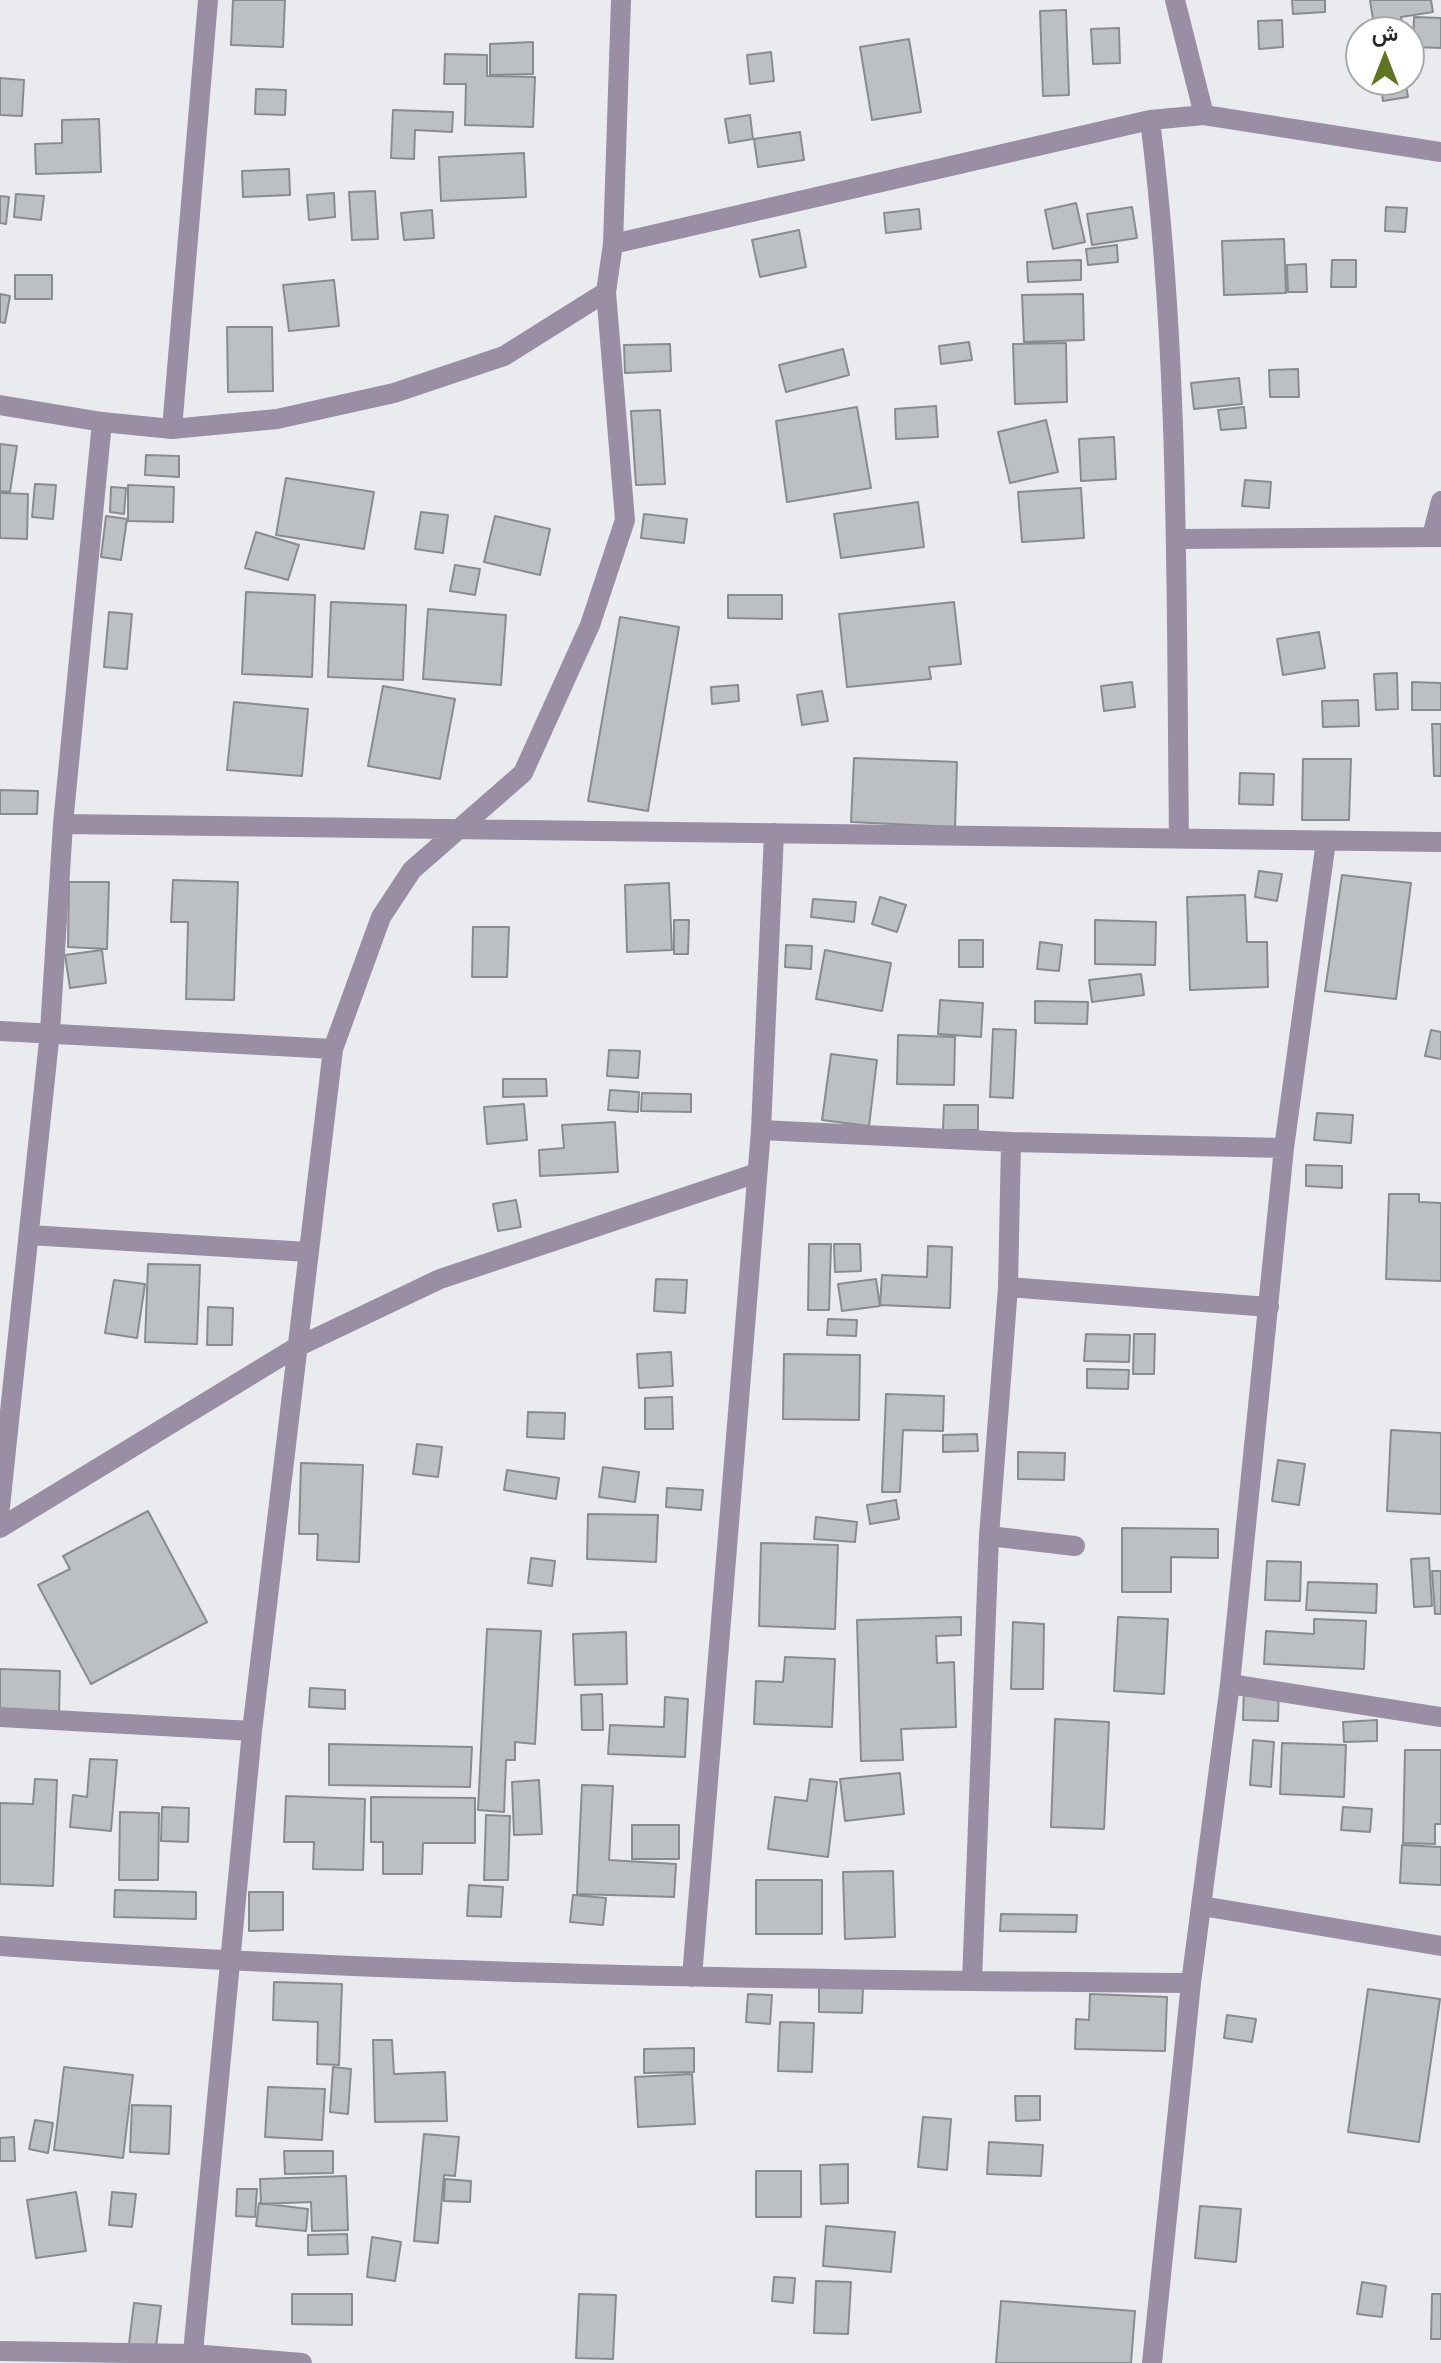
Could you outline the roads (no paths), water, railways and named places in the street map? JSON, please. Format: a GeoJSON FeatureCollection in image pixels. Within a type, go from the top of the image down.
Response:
{"type":"FeatureCollection","features":[{"type":"Feature","properties":{"kind":"street"},"geometry":{"type":"LineString","coordinates":[[172,429],[208,0]]}},
{"type":"Feature","properties":{"kind":"street"},"geometry":{"type":"LineString","coordinates":[[192,2358],[252,1731],[295,1348],[333,1049],[381,917],[412,870],[465,827],[523,773],[590,625],[625,520],[606,292],[613,244],[621,0]]}},
{"type":"Feature","properties":{"kind":"street"},"geometry":{"type":"LineString","coordinates":[[1175,0],[1204,115]]}},
{"type":"Feature","properties":{"kind":"street"},"geometry":{"type":"LineString","coordinates":[[613,244],[1150,120],[1204,115],[1441,152]]}},
{"type":"Feature","properties":{"kind":"street"},"geometry":{"type":"LineString","coordinates":[[1150,120],[1163,223],[1176,539],[1179,839]]}},
{"type":"Feature","properties":{"kind":"street"},"geometry":{"type":"LineString","coordinates":[[0,405],[102,422],[172,429],[277,419],[394,393],[504,356],[606,292]]}},
{"type":"Feature","properties":{"kind":"street"},"geometry":{"type":"LineString","coordinates":[[0,1507],[50,1031],[63,824],[102,422]]}},
{"type":"Feature","properties":{"kind":"street"},"geometry":{"type":"LineString","coordinates":[[1176,539],[1436,536],[1441,501]]}},
{"type":"Feature","properties":{"kind":"street"},"geometry":{"type":"LineString","coordinates":[[63,824],[1441,842]]}},
{"type":"Feature","properties":{"kind":"street"},"geometry":{"type":"LineString","coordinates":[[692,1977],[761,1130],[774,833]]}},
{"type":"Feature","properties":{"kind":"street"},"geometry":{"type":"LineString","coordinates":[[1152,2363],[1191,1983],[1230,1684],[1284,1148],[1326,841]]}},
{"type":"Feature","properties":{"kind":"street"},"geometry":{"type":"LineString","coordinates":[[0,1031],[50,1031],[333,1049]]}},
{"type":"Feature","properties":{"kind":"street"},"geometry":{"type":"LineString","coordinates":[[761,1130],[1011,1142],[1284,1148]]}},
{"type":"Feature","properties":{"kind":"street"},"geometry":{"type":"LineString","coordinates":[[972,1981],[989,1536],[1008,1287],[1011,1142]]}},
{"type":"Feature","properties":{"kind":"street"},"geometry":{"type":"LineString","coordinates":[[0,1528],[295,1348],[440,1279],[757,1173]]}},
{"type":"Feature","properties":{"kind":"street"},"geometry":{"type":"LineString","coordinates":[[29,1235],[308,1252]]}},
{"type":"Feature","properties":{"kind":"street"},"geometry":{"type":"LineString","coordinates":[[1008,1287],[1269,1307]]}},
{"type":"Feature","properties":{"kind":"street"},"geometry":{"type":"LineString","coordinates":[[989,1536],[1075,1546]]}},
{"type":"Feature","properties":{"kind":"street"},"geometry":{"type":"LineString","coordinates":[[1230,1684],[1441,1717]]}},
{"type":"Feature","properties":{"kind":"street"},"geometry":{"type":"LineString","coordinates":[[0,1717],[252,1731]]}},
{"type":"Feature","properties":{"kind":"street"},"geometry":{"type":"LineString","coordinates":[[1202,1906],[1441,1946]]}},
{"type":"Feature","properties":{"kind":"street"},"geometry":{"type":"LineString","coordinates":[[0,1946],[228,1963],[692,1977],[1191,1983]]}},
{"type":"Feature","properties":{"kind":"street"},"geometry":{"type":"LineString","coordinates":[[0,2351],[302,2363]]}}]}
